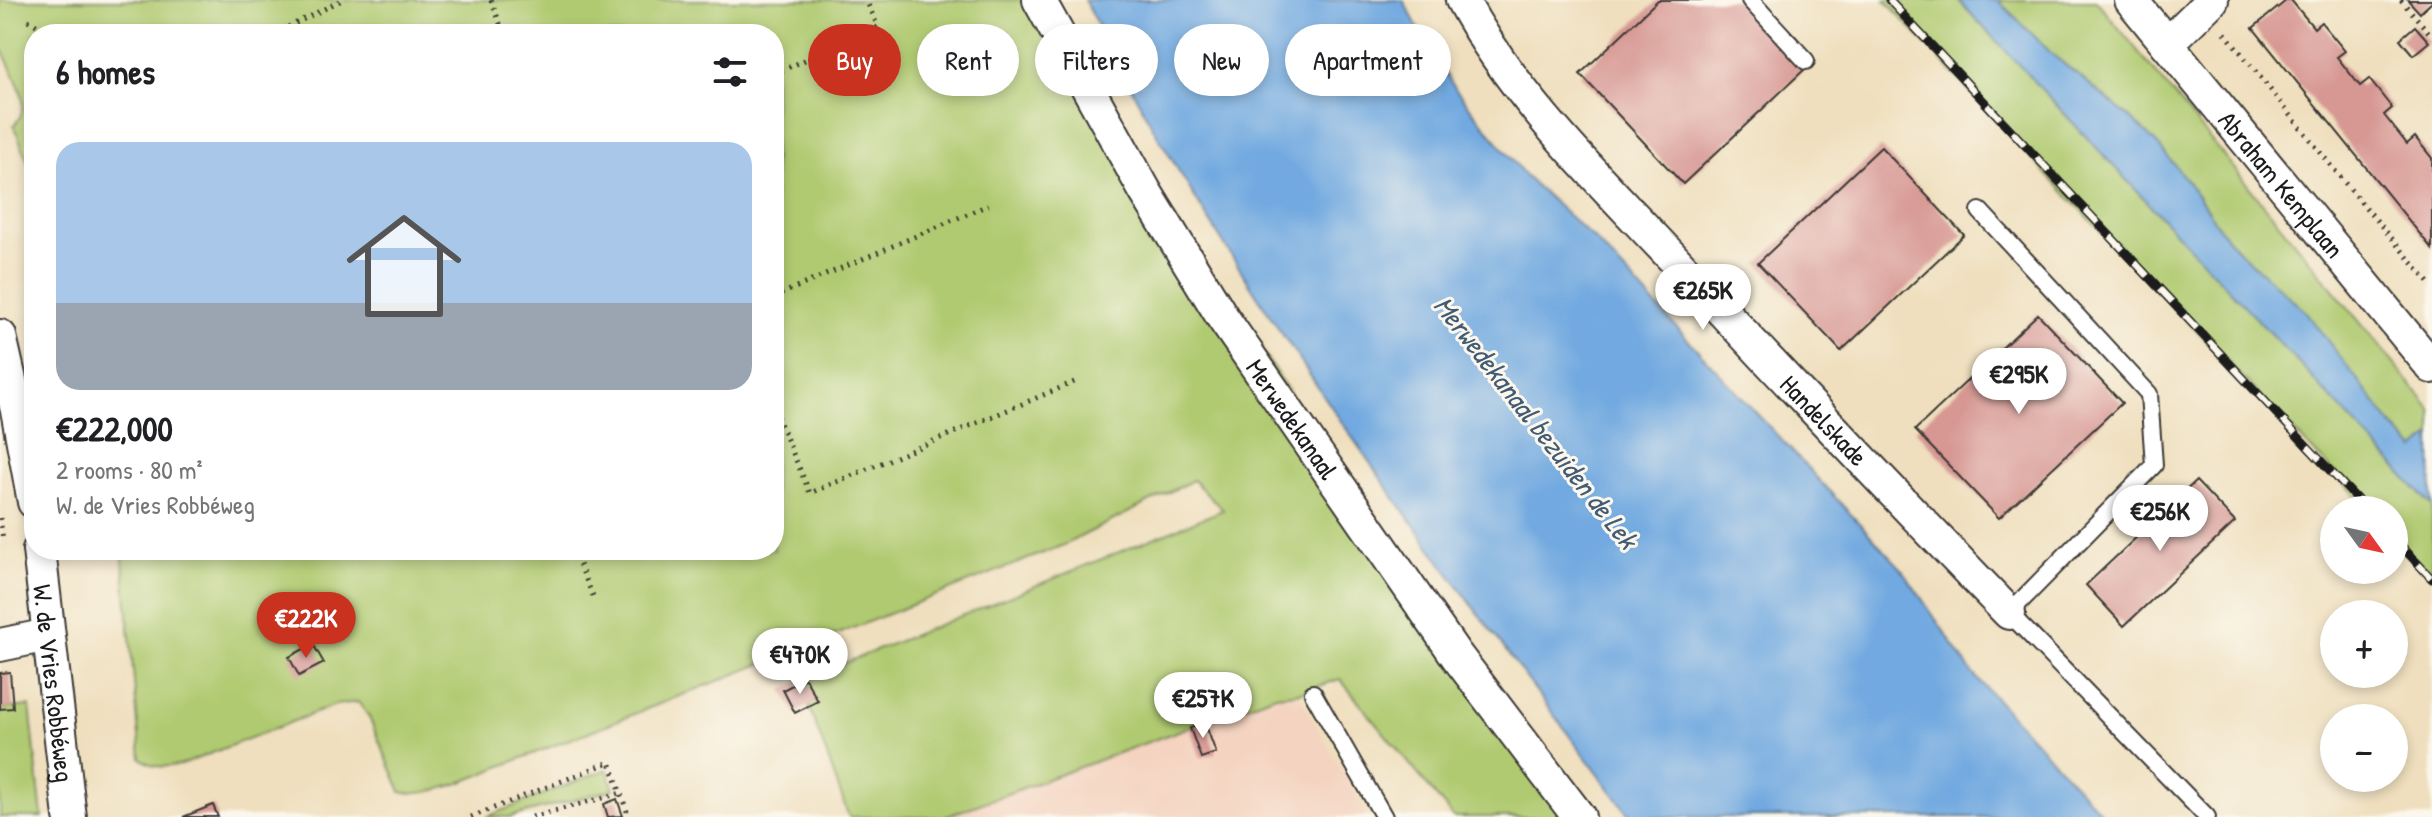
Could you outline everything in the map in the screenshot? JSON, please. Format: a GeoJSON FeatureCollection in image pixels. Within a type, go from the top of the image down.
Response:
{"type":"FeatureCollection","features":[{"type":"Feature","properties":{"kind":"street","name":"Merwedekanaal"},"geometry":{"type":"LineString","coordinates":[[1039,0],[1130,166],[1223,318],[1456,655],[1579,817]]}},
{"type":"Feature","properties":{"kind":"street","name":"Handelskade"},"geometry":{"type":"LineString","coordinates":[[1462,0],[1478,29],[1530,104],[2009,613]]}},
{"type":"Feature","properties":{"kind":"street","name":"Abraham Kemplaan"},"geometry":{"type":"LineString","coordinates":[[2131,0],[2432,367]]}},
{"type":"Feature","properties":{"kind":"street"},"geometry":{"type":"LineString","coordinates":[[2167,44],[2208,4]]}},
{"type":"Feature","properties":{"kind":"street"},"geometry":{"type":"LineString","coordinates":[[1,341],[24,453]]}},
{"type":"Feature","properties":{"kind":"street","name":"W. de Vries Robbéweg"},"geometry":{"type":"LineString","coordinates":[[40,560],[70,817]]}},
{"type":"Feature","properties":{"kind":"street"},"geometry":{"type":"LineString","coordinates":[[0,645],[48,635]]}},
{"type":"Feature","properties":{"kind":"lane"},"geometry":{"type":"LineString","coordinates":[[1750,0],[1806,61]]}},
{"type":"Feature","properties":{"kind":"lane"},"geometry":{"type":"LineString","coordinates":[[1980,211],[2149,394],[2154,465],[2009,613],[2207,817]]}},
{"type":"Feature","properties":{"kind":"lane"},"geometry":{"type":"LineString","coordinates":[[1313,693],[1384,817]]}},
{"type":"Feature","properties":{"kind":"path"},"geometry":{"type":"LineString","coordinates":[[294,24],[342,0]]}},
{"type":"Feature","properties":{"kind":"path"},"geometry":{"type":"LineString","coordinates":[[491,0],[500,24]]}},
{"type":"Feature","properties":{"kind":"path"},"geometry":{"type":"LineString","coordinates":[[784,69],[878,27],[866,0]]}},
{"type":"Feature","properties":{"kind":"path"},"geometry":{"type":"LineString","coordinates":[[2401,0],[2432,36]]}},
{"type":"Feature","properties":{"kind":"path"},"geometry":{"type":"LineString","coordinates":[[2208,4],[2345,183],[2432,286]]}},
{"type":"Feature","properties":{"kind":"path"},"geometry":{"type":"LineString","coordinates":[[28,20],[35,24]]}},
{"type":"Feature","properties":{"kind":"path"},"geometry":{"type":"LineString","coordinates":[[784,293],[988,205]]}},
{"type":"Feature","properties":{"kind":"path"},"geometry":{"type":"LineString","coordinates":[[784,432],[810,493],[1079,380]]}},
{"type":"Feature","properties":{"kind":"path"},"geometry":{"type":"LineString","coordinates":[[577,560],[594,598]]}},
{"type":"Feature","properties":{"kind":"path"},"geometry":{"type":"LineString","coordinates":[[471,817],[610,762],[629,817]]}},
{"type":"Feature","properties":{"kind":"path"},"geometry":{"type":"LineString","coordinates":[[532,817],[621,793]]}},
{"type":"Feature","properties":{"kind":"shaded area"},"geometry":{"type":"Polygon","coordinates":[[[1295,689],[1368,817],[943,817],[1295,689]]]}},
{"type":"Feature","properties":{"kind":"green space"},"geometry":{"type":"Polygon","coordinates":[[[0,0],[1030,0],[1046,24],[1035,24],[1035,96],[1093,96],[1570,817],[1453,817],[1340,679],[1302,692],[1276,695],[944,817],[849,817],[800,681],[1223,510],[1193,480],[1066,544],[440,789],[401,792],[369,717],[358,702],[335,705],[181,765],[164,767],[150,764],[141,758],[123,560],[784,560],[784,24],[24,24],[24,151],[14,125],[21,116],[22,96],[1,45],[0,0]]]}},
{"type":"Feature","properties":{"kind":"green space"},"geometry":{"type":"Polygon","coordinates":[[[1885,0],[1958,0],[2432,506],[2432,576],[2408,551],[2408,496],[2357,496],[2055,183],[1885,0]]]}},
{"type":"Feature","properties":{"kind":"green space"},"geometry":{"type":"Polygon","coordinates":[[[1998,0],[2096,0],[2432,410],[2432,437],[2415,450],[2220,229],[2189,183],[2134,121],[2053,55],[1998,0]]]}},
{"type":"Feature","properties":{"kind":"green space"},"geometry":{"type":"Polygon","coordinates":[[[30,706],[42,817],[0,817],[0,709],[30,706]]]}},
{"type":"Feature","properties":{"kind":"green space"},"geometry":{"type":"Polygon","coordinates":[[[607,769],[614,789],[510,817],[486,817],[607,769]]]}},
{"type":"Feature","properties":{"kind":"water","name":"Merwedekanaal bezuiden de Lek"},"geometry":{"type":"Polygon","coordinates":[[[1084,0],[1403,0],[1416,24],[1285,24],[1285,96],[1451,96],[1451,82],[1526,177],[1595,240],[1901,568],[1973,674],[2105,817],[1631,817],[1385,485],[1269,314],[1159,138],[1136,96],[1158,96],[1158,24],[1097,24],[1084,0]]]}},
{"type":"Feature","properties":{"kind":"water"},"geometry":{"type":"Polygon","coordinates":[[[1958,0],[1998,0],[2053,55],[2134,121],[2189,183],[2220,229],[2241,253],[2305,311],[2392,425],[2415,450],[2431,436],[2432,506],[1958,0]]]}},
{"type":"Feature","properties":{"kind":"building"},"geometry":{"type":"Polygon","coordinates":[[[1658,0],[1742,0],[1806,68],[1683,184],[1580,74],[1658,0]]]}},
{"type":"Feature","properties":{"kind":"building"},"geometry":{"type":"Polygon","coordinates":[[[2291,0],[2314,28],[2321,22],[2345,51],[2337,57],[2360,86],[2369,79],[2392,108],[2384,115],[2407,144],[2415,137],[2432,158],[2432,249],[2253,28],[2291,0]]]}},
{"type":"Feature","properties":{"kind":"building"},"geometry":{"type":"Polygon","coordinates":[[[2408,0],[2432,0],[2432,2],[2420,13],[2408,0]]]}},
{"type":"Feature","properties":{"kind":"building"},"geometry":{"type":"Polygon","coordinates":[[[2415,26],[2429,42],[2413,55],[2400,39],[2415,26]]]}},
{"type":"Feature","properties":{"kind":"building"},"geometry":{"type":"Polygon","coordinates":[[[1881,147],[1964,235],[1841,351],[1758,263],[1881,147]]]}},
{"type":"Feature","properties":{"kind":"building"},"geometry":{"type":"Polygon","coordinates":[[[2038,314],[2122,403],[1999,518],[1915,430],[2038,314]]]}},
{"type":"Feature","properties":{"kind":"building"},"geometry":{"type":"Polygon","coordinates":[[[2196,481],[2235,522],[2124,626],[2086,585],[2196,481]]]}},
{"type":"Feature","properties":{"kind":"building"},"geometry":{"type":"Polygon","coordinates":[[[313,644],[324,663],[299,676],[289,657],[313,644]]]}},
{"type":"Feature","properties":{"kind":"building"},"geometry":{"type":"Polygon","coordinates":[[[10,672],[13,708],[0,709],[0,673],[10,672]]]}},
{"type":"Feature","properties":{"kind":"building"},"geometry":{"type":"Polygon","coordinates":[[[805,678],[818,701],[795,713],[783,690],[805,678]]]}},
{"type":"Feature","properties":{"kind":"building"},"geometry":{"type":"Polygon","coordinates":[[[1205,723],[1216,753],[1201,758],[1190,728],[1205,723]]]}},
{"type":"Feature","properties":{"kind":"building"},"geometry":{"type":"Polygon","coordinates":[[[617,799],[623,816],[608,817],[604,804],[617,799]]]}},
{"type":"Feature","properties":{"kind":"building"},"geometry":{"type":"Polygon","coordinates":[[[213,805],[218,817],[183,817],[213,805]]]}},
{"type":"Feature","properties":{"kind":"railway"},"geometry":{"type":"LineString","coordinates":[[1889,0],[2354,496]]}},
{"type":"Feature","properties":{"kind":"railway"},"geometry":{"type":"LineString","coordinates":[[2408,553],[2432,579]]}}]}
